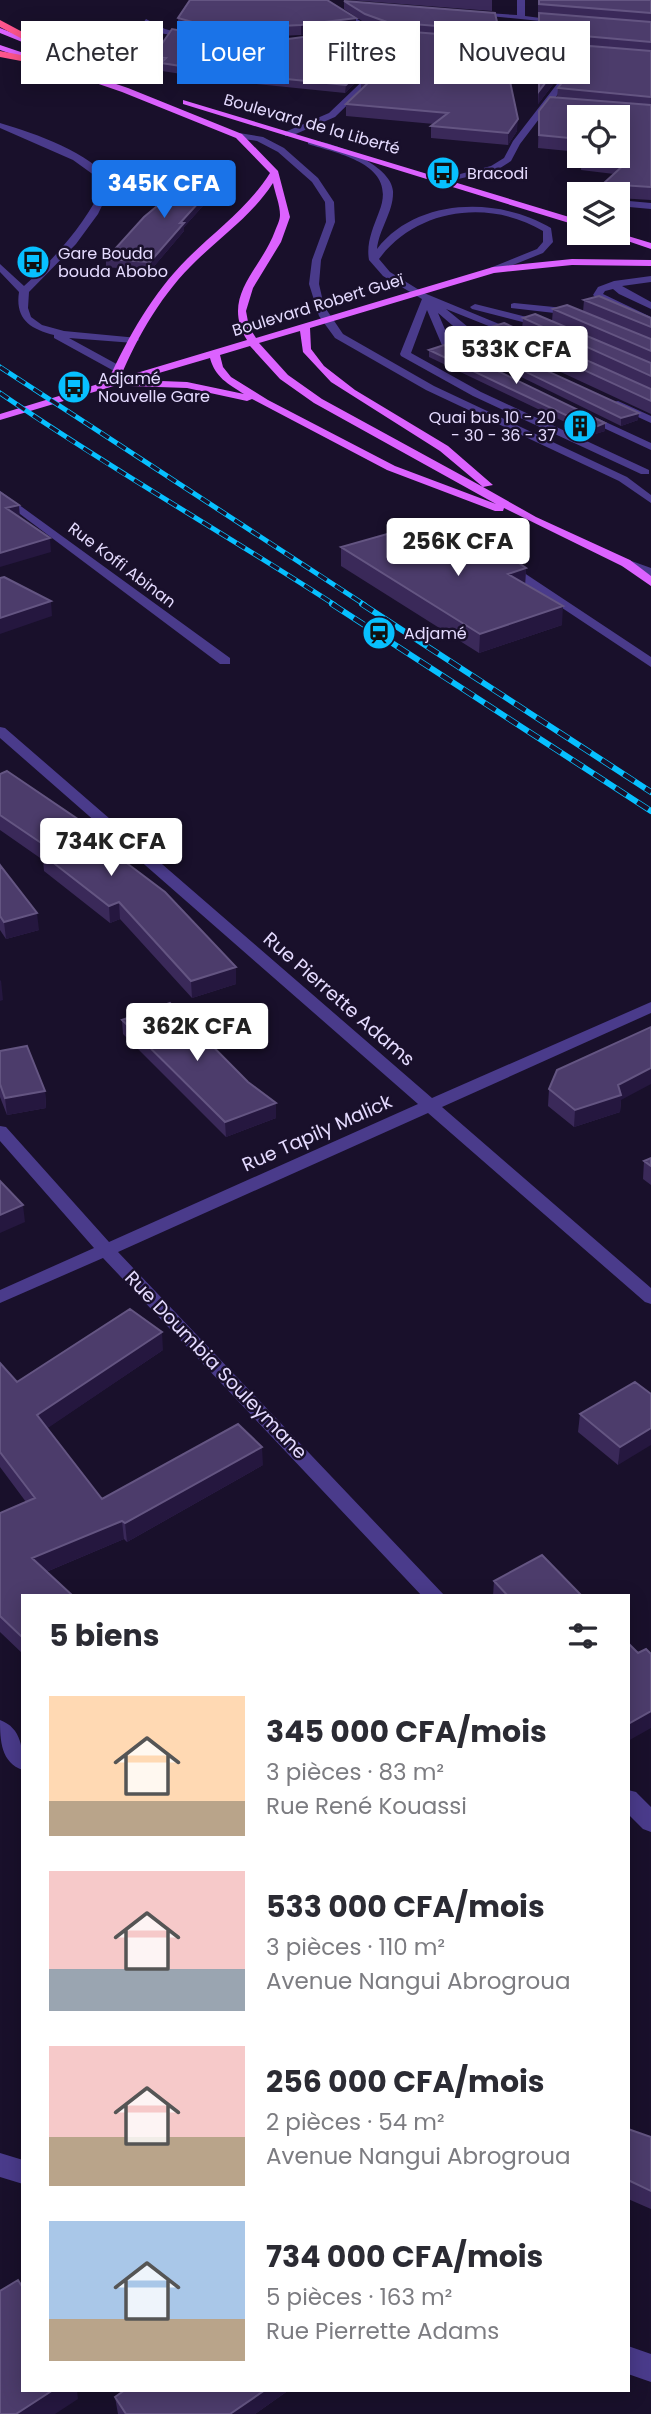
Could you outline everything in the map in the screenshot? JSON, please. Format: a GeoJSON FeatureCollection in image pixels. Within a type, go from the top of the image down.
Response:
{"type":"FeatureCollection","features":[{"type":"Feature","properties":{"kind":"highway"},"geometry":{"type":"LineString","coordinates":[[0,23],[21,34]]}},
{"type":"Feature","properties":{"kind":"highway"},"geometry":{"type":"LineString","coordinates":[[0,54],[21,58]]}},
{"type":"Feature","properties":{"kind":"main road","name":"Boulevard de la Liberté"},"geometry":{"type":"LineString","coordinates":[[0,30],[21,39]]}},
{"type":"Feature","properties":{"kind":"main road"},"geometry":{"type":"LineString","coordinates":[[0,47],[21,55]]}},
{"type":"Feature","properties":{"kind":"main road"},"geometry":{"type":"LineString","coordinates":[[107,84],[239,136],[275,173],[285,217],[276,243],[248,288],[241,311],[244,327],[260,353],[284,377],[317,401],[533,519],[626,563],[651,582]]}},
{"type":"Feature","properties":{"kind":"main road","name":"Boulevard de la Liberté"},"geometry":{"type":"LineString","coordinates":[[136,84],[173,98],[567,219]]}},
{"type":"Feature","properties":{"kind":"main road"},"geometry":{"type":"LineString","coordinates":[[264,402],[187,386],[113,383],[134,340],[179,273],[262,196],[275,173]]}},
{"type":"Feature","properties":{"kind":"main road"},"geometry":{"type":"LineString","coordinates":[[630,240],[651,246]]}},
{"type":"Feature","properties":{"kind":"main road","name":"Boulevard Robert Gueï"},"geometry":{"type":"LineString","coordinates":[[0,417],[396,297],[493,271],[572,262],[651,263]]}},
{"type":"Feature","properties":{"kind":"main road"},"geometry":{"type":"LineString","coordinates":[[305,325],[308,354],[326,372],[379,409],[440,446],[507,504]]}},
{"type":"Feature","properties":{"kind":"main road"},"geometry":{"type":"LineString","coordinates":[[214,353],[218,368],[227,379],[264,402],[391,468],[460,496],[533,519]]}},
{"type":"Feature","properties":{"kind":"street"},"geometry":{"type":"LineString","coordinates":[[521,0],[521,18]]}},
{"type":"Feature","properties":{"kind":"street"},"geometry":{"type":"LineString","coordinates":[[323,1],[351,5]]}},
{"type":"Feature","properties":{"kind":"street"},"geometry":{"type":"LineString","coordinates":[[323,1],[355,21]]}},
{"type":"Feature","properties":{"kind":"street"},"geometry":{"type":"LineString","coordinates":[[469,14],[560,21]]}},
{"type":"Feature","properties":{"kind":"street"},"geometry":{"type":"LineString","coordinates":[[590,53],[651,58]]}},
{"type":"Feature","properties":{"kind":"street"},"geometry":{"type":"LineString","coordinates":[[288,134],[332,115],[364,84]]}},
{"type":"Feature","properties":{"kind":"street"},"geometry":{"type":"LineString","coordinates":[[444,181],[503,163],[563,84]]}},
{"type":"Feature","properties":{"kind":"street"},"geometry":{"type":"LineString","coordinates":[[548,104],[561,105]]}},
{"type":"Feature","properties":{"kind":"street"},"geometry":{"type":"LineString","coordinates":[[0,125],[66,153],[105,176],[109,183],[99,209],[65,252],[24,291]]}},
{"type":"Feature","properties":{"kind":"street"},"geometry":{"type":"LineString","coordinates":[[288,134],[355,158],[386,179],[389,190],[373,240],[374,260],[385,273],[427,298],[527,339]]}},
{"type":"Feature","properties":{"kind":"street"},"geometry":{"type":"LineString","coordinates":[[239,136],[262,139],[281,151],[321,185],[329,199],[332,212],[314,266],[312,284],[317,303],[328,325],[339,336],[430,388],[623,479],[651,500]]}},
{"type":"Feature","properties":{"kind":"street"},"geometry":{"type":"LineString","coordinates":[[630,204],[651,206]]}},
{"type":"Feature","properties":{"kind":"street"},"geometry":{"type":"LineString","coordinates":[[374,260],[382,245],[393,234],[430,216],[448,212],[475,210],[525,216],[548,230],[548,242],[540,251],[493,271]]}},
{"type":"Feature","properties":{"kind":"street"},"geometry":{"type":"LineString","coordinates":[[0,267],[24,291],[24,313],[30,323],[118,369]]}},
{"type":"Feature","properties":{"kind":"street"},"geometry":{"type":"LineString","coordinates":[[651,279],[614,284],[601,289],[598,295],[651,321]]}},
{"type":"Feature","properties":{"kind":"street"},"geometry":{"type":"LineString","coordinates":[[614,284],[622,292],[651,306]]}},
{"type":"Feature","properties":{"kind":"street"},"geometry":{"type":"LineString","coordinates":[[427,298],[564,311],[588,320]]}},
{"type":"Feature","properties":{"kind":"street"},"geometry":{"type":"LineString","coordinates":[[427,298],[535,320],[556,329]]}},
{"type":"Feature","properties":{"kind":"street"},"geometry":{"type":"LineString","coordinates":[[427,298],[475,338],[501,351]]}},
{"type":"Feature","properties":{"kind":"street"},"geometry":{"type":"LineString","coordinates":[[427,298],[448,348],[475,363]]}},
{"type":"Feature","properties":{"kind":"street"},"geometry":{"type":"LineString","coordinates":[[427,298],[405,355],[477,394],[648,471]]}},
{"type":"Feature","properties":{"kind":"street"},"geometry":{"type":"LineString","coordinates":[[46,329],[134,340]]}},
{"type":"Feature","properties":{"kind":"street"},"geometry":{"type":"LineString","coordinates":[[610,401],[651,420]]}},
{"type":"Feature","properties":{"kind":"street"},"geometry":{"type":"LineString","coordinates":[[574,410],[651,447]]}},
{"type":"Feature","properties":{"kind":"street"},"geometry":{"type":"LineString","coordinates":[[623,479],[648,471]]}},
{"type":"Feature","properties":{"kind":"street","name":"Rue Koffi Abinan"},"geometry":{"type":"LineString","coordinates":[[0,494],[225,661]]}},
{"type":"Feature","properties":{"kind":"street"},"geometry":{"type":"LineString","coordinates":[[500,560],[651,663]]}},
{"type":"Feature","properties":{"kind":"street"},"geometry":{"type":"LineString","coordinates":[[626,563],[651,572]]}},
{"type":"Feature","properties":{"kind":"street","name":"Rue Pierrette Adams"},"geometry":{"type":"LineString","coordinates":[[0,731],[651,1298]]}},
{"type":"Feature","properties":{"kind":"street","name":"Rue Tapily Malick"},"geometry":{"type":"LineString","coordinates":[[0,1297],[651,1007]]}},
{"type":"Feature","properties":{"kind":"street","name":"Rue Doumbia Souleymane"},"geometry":{"type":"LineString","coordinates":[[0,1131],[107,1251],[433,1594]]}},
{"type":"Feature","properties":{"kind":"street"},"geometry":{"type":"LineString","coordinates":[[0,1729],[21,1758]]}},
{"type":"Feature","properties":{"kind":"street"},"geometry":{"type":"LineString","coordinates":[[630,1800],[651,1822]]}},
{"type":"Feature","properties":{"kind":"street"},"geometry":{"type":"LineString","coordinates":[[0,2165],[21,2171]]}},
{"type":"Feature","properties":{"kind":"street"},"geometry":{"type":"LineString","coordinates":[[630,2361],[651,2368]]}},
{"type":"Feature","properties":{"kind":"building"},"geometry":{"type":"Polygon","coordinates":[[[190,0],[327,0],[356,18],[303,21],[303,25],[289,26],[289,21],[188,21],[178,18],[190,0]]]}},
{"type":"Feature","properties":{"kind":"building"},"geometry":{"type":"Polygon","coordinates":[[[539,0],[651,0],[651,13],[539,4],[539,0]]]}},
{"type":"Feature","properties":{"kind":"building"},"geometry":{"type":"Polygon","coordinates":[[[344,1],[495,13],[497,21],[434,21],[434,26],[420,25],[420,21],[384,21],[365,14],[344,1]]]}},
{"type":"Feature","properties":{"kind":"building"},"geometry":{"type":"Polygon","coordinates":[[[539,13],[651,22],[651,42],[590,37],[590,21],[539,21],[539,13]]]}},
{"type":"Feature","properties":{"kind":"building"},"geometry":{"type":"Polygon","coordinates":[[[172,29],[177,30],[177,65],[163,63],[166,58],[163,58],[163,42],[172,29]]]}},
{"type":"Feature","properties":{"kind":"building"},"geometry":{"type":"Polygon","coordinates":[[[420,33],[434,34],[434,84],[511,84],[518,119],[508,133],[431,126],[448,113],[346,104],[367,84],[420,84],[420,33]]]}},
{"type":"Feature","properties":{"kind":"building"},"geometry":{"type":"Polygon","coordinates":[[[303,37],[303,81],[289,79],[289,39],[303,37]]]}},
{"type":"Feature","properties":{"kind":"building"},"geometry":{"type":"Polygon","coordinates":[[[590,46],[651,51],[651,97],[558,88],[561,84],[590,84],[590,46]]]}},
{"type":"Feature","properties":{"kind":"building"},"geometry":{"type":"Polygon","coordinates":[[[550,97],[651,105],[651,187],[630,186],[630,182],[605,182],[620,168],[630,168],[630,105],[567,105],[567,138],[539,135],[539,111],[550,97]]]}},
{"type":"Feature","properties":{"kind":"building"},"geometry":{"type":"Polygon","coordinates":[[[205,166],[219,180],[180,223],[184,223],[150,262],[106,259],[144,217],[205,166]]]}},
{"type":"Feature","properties":{"kind":"building"},"geometry":{"type":"Polygon","coordinates":[[[599,296],[651,318],[651,327],[584,300],[599,296]]]}},
{"type":"Feature","properties":{"kind":"building"},"geometry":{"type":"Polygon","coordinates":[[[567,305],[651,339],[651,351],[553,309],[567,305]]]}},
{"type":"Feature","properties":{"kind":"building"},"geometry":{"type":"Polygon","coordinates":[[[535,314],[651,363],[651,376],[523,318],[535,314]]]}},
{"type":"Feature","properties":{"kind":"building"},"geometry":{"type":"Polygon","coordinates":[[[504,323],[651,389],[651,401],[491,327],[504,323]]]}},
{"type":"Feature","properties":{"kind":"building"},"geometry":{"type":"Polygon","coordinates":[[[473,337],[639,413],[621,418],[460,340],[473,337]]]}},
{"type":"Feature","properties":{"kind":"building"},"geometry":{"type":"Polygon","coordinates":[[[444,345],[605,423],[593,428],[429,350],[444,345]]]}},
{"type":"Feature","properties":{"kind":"building"},"geometry":{"type":"Polygon","coordinates":[[[0,492],[19,505],[6,508],[50,538],[0,553],[0,492]]]}},
{"type":"Feature","properties":{"kind":"building"},"geometry":{"type":"Polygon","coordinates":[[[469,529],[526,568],[508,574],[563,606],[480,634],[341,547],[387,534],[409,547],[469,529]]]}},
{"type":"Feature","properties":{"kind":"building"},"geometry":{"type":"Polygon","coordinates":[[[4,577],[51,601],[0,618],[0,578],[4,577]]]}},
{"type":"Feature","properties":{"kind":"building"},"geometry":{"type":"Polygon","coordinates":[[[7,771],[82,822],[75,824],[165,892],[236,967],[191,981],[119,902],[109,906],[42,854],[53,851],[0,815],[0,774],[7,771]]]}},
{"type":"Feature","properties":{"kind":"building"},"geometry":{"type":"Polygon","coordinates":[[[0,865],[37,913],[4,922],[0,916],[0,865]]]}},
{"type":"Feature","properties":{"kind":"building"},"geometry":{"type":"Polygon","coordinates":[[[170,1003],[248,1082],[276,1103],[225,1122],[122,1020],[170,1003]]]}},
{"type":"Feature","properties":{"kind":"building"},"geometry":{"type":"Polygon","coordinates":[[[651,1027],[651,1068],[618,1085],[621,1095],[575,1110],[549,1089],[557,1070],[651,1027]]]}},
{"type":"Feature","properties":{"kind":"building"},"geometry":{"type":"Polygon","coordinates":[[[27,1046],[45,1091],[5,1098],[0,1084],[0,1051],[27,1046]]]}},
{"type":"Feature","properties":{"kind":"building"},"geometry":{"type":"Polygon","coordinates":[[[0,1181],[23,1205],[0,1215],[0,1181]]]}},
{"type":"Feature","properties":{"kind":"building"},"geometry":{"type":"Polygon","coordinates":[[[130,1309],[162,1332],[37,1415],[102,1499],[238,1424],[262,1447],[125,1523],[122,1521],[32,1558],[71,1594],[21,1594],[21,1636],[0,1616],[0,1513],[35,1498],[0,1452],[0,1363],[17,1382],[130,1309]]]}},
{"type":"Feature","properties":{"kind":"building"},"geometry":{"type":"Polygon","coordinates":[[[635,1382],[651,1394],[651,1428],[620,1447],[580,1414],[635,1382]]]}},
{"type":"Feature","properties":{"kind":"building"},"geometry":{"type":"Polygon","coordinates":[[[542,1555],[580,1594],[506,1594],[494,1581],[542,1555]]]}},
{"type":"Feature","properties":{"kind":"building"},"geometry":{"type":"Polygon","coordinates":[[[630,1645],[638,1653],[646,1649],[651,1654],[651,1711],[630,1723],[630,1645]]]}},
{"type":"Feature","properties":{"kind":"building"},"geometry":{"type":"Polygon","coordinates":[[[630,2130],[651,2137],[651,2191],[630,2181],[630,2130]]]}},
{"type":"Feature","properties":{"kind":"building"},"geometry":{"type":"Polygon","coordinates":[[[18,2280],[21,2285],[21,2392],[50,2392],[16,2414],[0,2414],[0,2291],[18,2280]]]}},
{"type":"Feature","properties":{"kind":"building"},"geometry":{"type":"Polygon","coordinates":[[[122,2392],[262,2392],[230,2414],[126,2414],[115,2397],[122,2392]]]}},
{"type":"Feature","properties":{"kind":"railway"},"geometry":{"type":"LineString","coordinates":[[0,367],[365,605]]}},
{"type":"Feature","properties":{"kind":"railway"},"geometry":{"type":"LineString","coordinates":[[0,393],[335,605]]}},
{"type":"Feature","properties":{"kind":"railway"},"geometry":{"type":"LineString","coordinates":[[332,604],[651,811]]}},
{"type":"Feature","properties":{"kind":"railway"},"geometry":{"type":"LineString","coordinates":[[362,604],[651,792]]}},
{"type":"Feature","properties":{"kind":"place","name":"Bracodi"},"geometry":{"type":"Point","coordinates":[443,173]}},
{"type":"Feature","properties":{"kind":"place","name":"Gare Bouda bouda Abobo"},"geometry":{"type":"Point","coordinates":[33,262]}},
{"type":"Feature","properties":{"kind":"place","name":"Adjamé Nouvelle Gare"},"geometry":{"type":"Point","coordinates":[74,387]}},
{"type":"Feature","properties":{"kind":"place","name":"Quai bus 10 - 20 - 30 - 36 - 37"},"geometry":{"type":"Point","coordinates":[580,426]}},
{"type":"Feature","properties":{"kind":"place","name":"Adjamé"},"geometry":{"type":"Point","coordinates":[379,633]}}]}
